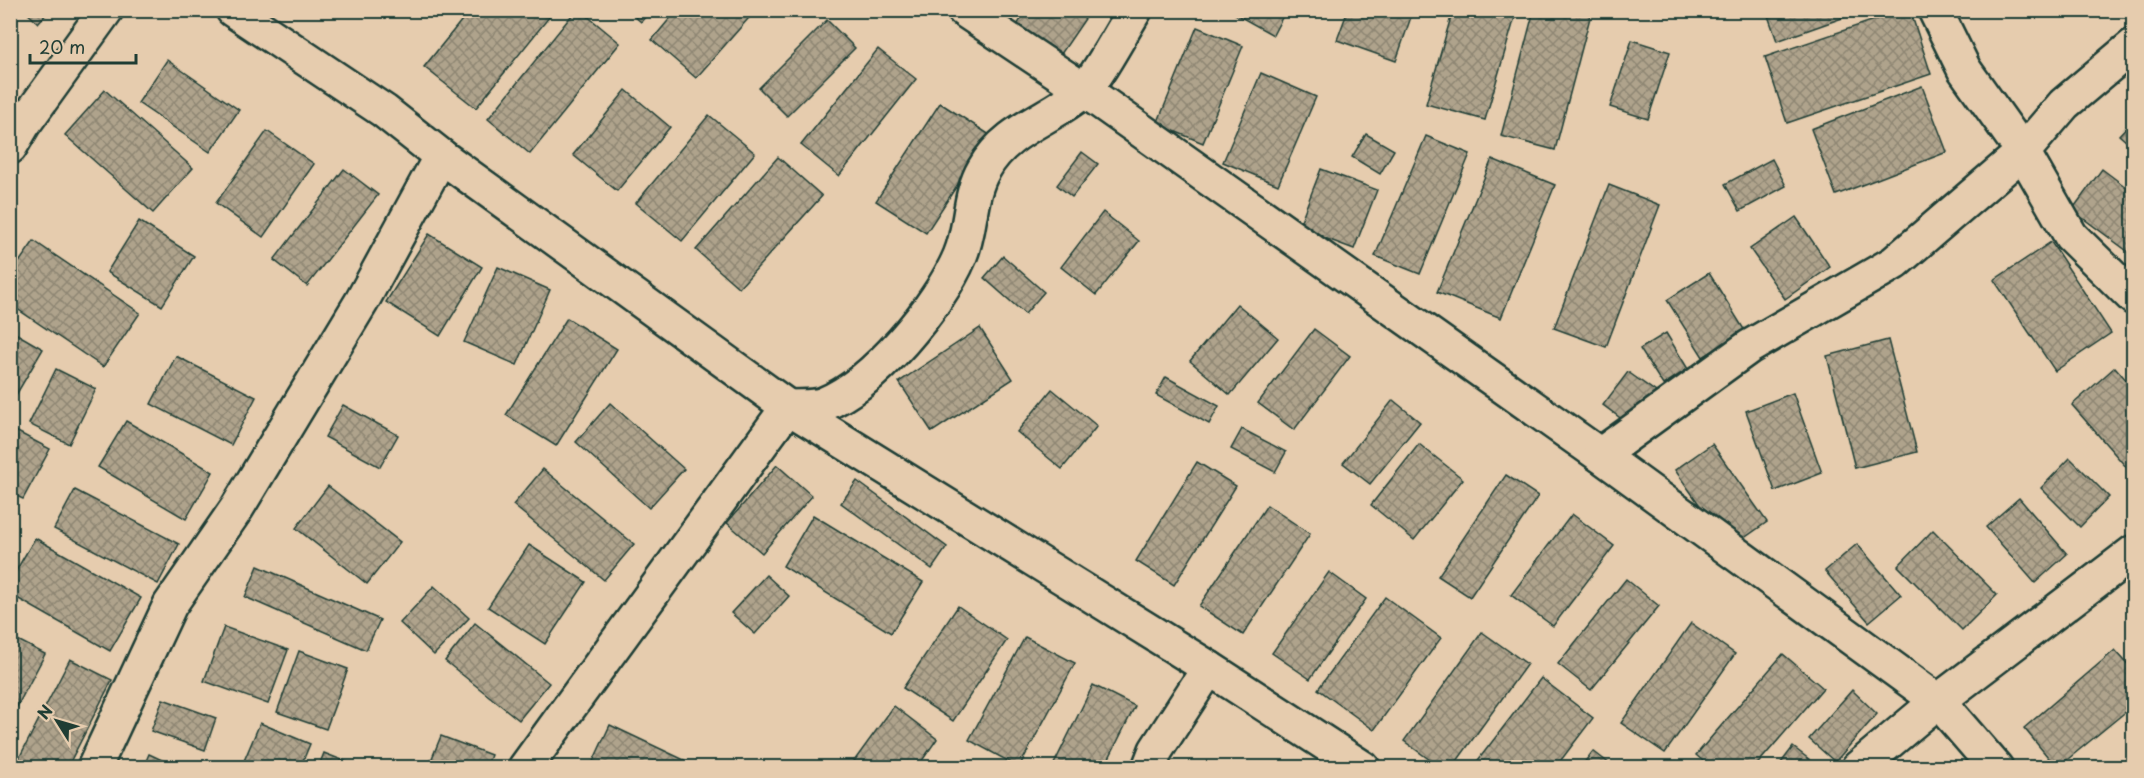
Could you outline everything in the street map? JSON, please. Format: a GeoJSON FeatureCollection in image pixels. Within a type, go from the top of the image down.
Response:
{"type":"FeatureCollection","features":[{"type":"Feature","properties":{"kind":"street"},"geometry":{"type":"LineString","coordinates":[[10,147],[22,125],[106,10]]}},
{"type":"Feature","properties":{"kind":"street"},"geometry":{"type":"LineString","coordinates":[[233,10],[384,111],[441,156],[788,407],[1209,668],[1363,768]]}},
{"type":"Feature","properties":{"kind":"street"},"geometry":{"type":"LineString","coordinates":[[964,10],[1084,90],[1600,455],[1938,701],[1996,768]]}},
{"type":"Feature","properties":{"kind":"street"},"geometry":{"type":"LineString","coordinates":[[788,407],[822,405],[855,389],[910,334],[948,281],[961,254],[970,206],[984,168],[1010,138],[1084,90],[1135,10]]}},
{"type":"Feature","properties":{"kind":"street"},"geometry":{"type":"LineString","coordinates":[[1935,10],[1964,69],[2023,152],[2071,236],[2133,298]]}},
{"type":"Feature","properties":{"kind":"street"},"geometry":{"type":"LineString","coordinates":[[1600,455],[1749,347],[1894,263],[2023,152],[2064,104],[2133,45]]}},
{"type":"Feature","properties":{"kind":"street"},"geometry":{"type":"LineString","coordinates":[[94,768],[170,605],[243,498],[362,301],[441,156]]}},
{"type":"Feature","properties":{"kind":"street"},"geometry":{"type":"LineString","coordinates":[[525,768],[788,407]]}},
{"type":"Feature","properties":{"kind":"street"},"geometry":{"type":"LineString","coordinates":[[1858,768],[1938,701],[2133,552]]}},
{"type":"Feature","properties":{"kind":"street"},"geometry":{"type":"LineString","coordinates":[[1149,768],[1156,750],[1209,668]]}},
{"type":"Feature","properties":{"kind":"building"},"geometry":{"type":"Polygon","coordinates":[[[24,10],[50,10],[38,23],[24,10]]]}},
{"type":"Feature","properties":{"kind":"building"},"geometry":{"type":"Polygon","coordinates":[[[470,10],[554,11],[476,108],[424,67],[470,10]]]}},
{"type":"Feature","properties":{"kind":"building"},"geometry":{"type":"Polygon","coordinates":[[[576,10],[580,10],[620,43],[530,154],[488,119],[576,10]]]}},
{"type":"Feature","properties":{"kind":"building"},"geometry":{"type":"Polygon","coordinates":[[[627,10],[651,10],[641,22],[627,10]]]}},
{"type":"Feature","properties":{"kind":"building"},"geometry":{"type":"Polygon","coordinates":[[[677,10],[755,11],[696,78],[652,40],[677,10]]]}},
{"type":"Feature","properties":{"kind":"building"},"geometry":{"type":"Polygon","coordinates":[[[1027,10],[1091,10],[1061,54],[1017,25],[1027,10]]]}},
{"type":"Feature","properties":{"kind":"building"},"geometry":{"type":"Polygon","coordinates":[[[1228,10],[1286,10],[1273,35],[1228,10]]]}},
{"type":"Feature","properties":{"kind":"building"},"geometry":{"type":"Polygon","coordinates":[[[1348,10],[1404,10],[1412,14],[1396,61],[1337,40],[1348,10]]]}},
{"type":"Feature","properties":{"kind":"building"},"geometry":{"type":"Polygon","coordinates":[[[1453,10],[1517,10],[1485,120],[1426,104],[1453,10]]]}},
{"type":"Feature","properties":{"kind":"building"},"geometry":{"type":"Polygon","coordinates":[[[1534,10],[1592,10],[1555,150],[1501,136],[1534,10]]]}},
{"type":"Feature","properties":{"kind":"building"},"geometry":{"type":"Polygon","coordinates":[[[1766,10],[1842,10],[1845,17],[1777,41],[1766,10]]]}},
{"type":"Feature","properties":{"kind":"building"},"geometry":{"type":"Polygon","coordinates":[[[1904,10],[1910,10],[1931,74],[1787,123],[1765,57],[1904,10]]]}},
{"type":"Feature","properties":{"kind":"building"},"geometry":{"type":"Polygon","coordinates":[[[827,20],[855,48],[787,116],[759,88],[827,20]]]}},
{"type":"Feature","properties":{"kind":"building"},"geometry":{"type":"Polygon","coordinates":[[[1197,27],[1243,46],[1203,143],[1157,124],[1197,27]]]}},
{"type":"Feature","properties":{"kind":"building"},"geometry":{"type":"Polygon","coordinates":[[[1632,40],[1670,52],[1648,119],[1610,107],[1632,40]]]}},
{"type":"Feature","properties":{"kind":"building"},"geometry":{"type":"Polygon","coordinates":[[[878,49],[916,79],[839,176],[801,145],[878,49]]]}},
{"type":"Feature","properties":{"kind":"building"},"geometry":{"type":"Polygon","coordinates":[[[167,60],[239,110],[210,152],[138,103],[167,60]]]}},
{"type":"Feature","properties":{"kind":"building"},"geometry":{"type":"Polygon","coordinates":[[[1261,73],[1316,97],[1278,185],[1223,162],[1261,73]]]}},
{"type":"Feature","properties":{"kind":"building"},"geometry":{"type":"Polygon","coordinates":[[[1922,86],[1947,152],[1836,195],[1811,129],[1922,86]]]}},
{"type":"Feature","properties":{"kind":"building"},"geometry":{"type":"Polygon","coordinates":[[[105,90],[193,168],[153,213],[65,135],[105,90]]]}},
{"type":"Feature","properties":{"kind":"building"},"geometry":{"type":"Polygon","coordinates":[[[626,90],[670,127],[617,191],[573,155],[626,90]]]}},
{"type":"Feature","properties":{"kind":"building"},"geometry":{"type":"Polygon","coordinates":[[[940,103],[990,135],[926,233],[876,201],[940,103]]]}},
{"type":"Feature","properties":{"kind":"building"},"geometry":{"type":"Polygon","coordinates":[[[709,115],[755,153],[682,241],[636,203],[709,115]]]}},
{"type":"Feature","properties":{"kind":"building"},"geometry":{"type":"Polygon","coordinates":[[[2134,119],[2134,148],[2119,135],[2134,119]]]}},
{"type":"Feature","properties":{"kind":"building"},"geometry":{"type":"Polygon","coordinates":[[[267,131],[314,164],[263,237],[216,203],[267,131]]]}},
{"type":"Feature","properties":{"kind":"building"},"geometry":{"type":"Polygon","coordinates":[[[1366,134],[1394,150],[1380,174],[1352,157],[1366,134]]]}},
{"type":"Feature","properties":{"kind":"building"},"geometry":{"type":"Polygon","coordinates":[[[1426,136],[1470,154],[1420,274],[1375,256],[1426,136]]]}},
{"type":"Feature","properties":{"kind":"building"},"geometry":{"type":"Polygon","coordinates":[[[1082,152],[1098,164],[1072,197],[1057,185],[1082,152]]]}},
{"type":"Feature","properties":{"kind":"building"},"geometry":{"type":"Polygon","coordinates":[[[778,157],[822,196],[739,288],[696,250],[778,157]]]}},
{"type":"Feature","properties":{"kind":"building"},"geometry":{"type":"Polygon","coordinates":[[[1492,159],[1555,185],[1501,318],[1437,292],[1492,159]]]}},
{"type":"Feature","properties":{"kind":"building"},"geometry":{"type":"Polygon","coordinates":[[[1772,159],[1786,186],[1740,211],[1725,184],[1772,159]]]}},
{"type":"Feature","properties":{"kind":"building"},"geometry":{"type":"Polygon","coordinates":[[[344,169],[378,195],[307,286],[274,260],[344,169]]]}},
{"type":"Feature","properties":{"kind":"building"},"geometry":{"type":"Polygon","coordinates":[[[1321,169],[1377,190],[1354,249],[1298,228],[1321,169]]]}},
{"type":"Feature","properties":{"kind":"building"},"geometry":{"type":"Polygon","coordinates":[[[2102,169],[2134,193],[2134,256],[2072,210],[2102,169]]]}},
{"type":"Feature","properties":{"kind":"building"},"geometry":{"type":"Polygon","coordinates":[[[1609,185],[1660,205],[1606,347],[1554,328],[1609,185]]]}},
{"type":"Feature","properties":{"kind":"building"},"geometry":{"type":"Polygon","coordinates":[[[1103,212],[1139,241],[1096,295],[1061,267],[1103,212]]]}},
{"type":"Feature","properties":{"kind":"building"},"geometry":{"type":"Polygon","coordinates":[[[1796,217],[1830,267],[1785,299],[1750,249],[1796,217]]]}},
{"type":"Feature","properties":{"kind":"building"},"geometry":{"type":"Polygon","coordinates":[[[139,221],[194,256],[162,306],[107,272],[139,221]]]}},
{"type":"Feature","properties":{"kind":"building"},"geometry":{"type":"Polygon","coordinates":[[[429,234],[482,267],[440,336],[386,302],[429,234]]]}},
{"type":"Feature","properties":{"kind":"building"},"geometry":{"type":"Polygon","coordinates":[[[34,241],[140,313],[103,367],[10,304],[10,275],[34,241]]]}},
{"type":"Feature","properties":{"kind":"building"},"geometry":{"type":"Polygon","coordinates":[[[2051,242],[2111,333],[2055,371],[1994,280],[2051,242]]]}},
{"type":"Feature","properties":{"kind":"building"},"geometry":{"type":"Polygon","coordinates":[[[1003,256],[1044,292],[1025,314],[984,278],[1003,256]]]}},
{"type":"Feature","properties":{"kind":"building"},"geometry":{"type":"Polygon","coordinates":[[[498,267],[550,290],[517,365],[464,342],[498,267]]]}},
{"type":"Feature","properties":{"kind":"building"},"geometry":{"type":"Polygon","coordinates":[[[1709,273],[1745,331],[1703,357],[1667,300],[1709,273]]]}},
{"type":"Feature","properties":{"kind":"building"},"geometry":{"type":"Polygon","coordinates":[[[1237,304],[1278,338],[1230,395],[1190,361],[1237,304]]]}},
{"type":"Feature","properties":{"kind":"building"},"geometry":{"type":"Polygon","coordinates":[[[567,318],[617,349],[556,446],[506,415],[567,318]]]}},
{"type":"Feature","properties":{"kind":"building"},"geometry":{"type":"Polygon","coordinates":[[[980,328],[1013,379],[932,432],[899,382],[980,328]]]}},
{"type":"Feature","properties":{"kind":"building"},"geometry":{"type":"Polygon","coordinates":[[[1314,329],[1350,356],[1294,430],[1258,403],[1314,329]]]}},
{"type":"Feature","properties":{"kind":"building"},"geometry":{"type":"Polygon","coordinates":[[[10,330],[43,349],[16,395],[10,392],[10,330]]]}},
{"type":"Feature","properties":{"kind":"building"},"geometry":{"type":"Polygon","coordinates":[[[1666,333],[1688,369],[1663,385],[1640,349],[1666,333]]]}},
{"type":"Feature","properties":{"kind":"building"},"geometry":{"type":"Polygon","coordinates":[[[1888,340],[1917,452],[1855,468],[1827,356],[1888,340]]]}},
{"type":"Feature","properties":{"kind":"building"},"geometry":{"type":"Polygon","coordinates":[[[176,356],[256,397],[231,445],[151,404],[176,356]]]}},
{"type":"Feature","properties":{"kind":"building"},"geometry":{"type":"Polygon","coordinates":[[[2115,367],[2134,389],[2134,476],[2072,405],[2115,367]]]}},
{"type":"Feature","properties":{"kind":"building"},"geometry":{"type":"Polygon","coordinates":[[[56,369],[96,389],[69,444],[29,424],[56,369]]]}},
{"type":"Feature","properties":{"kind":"building"},"geometry":{"type":"Polygon","coordinates":[[[1628,372],[1656,392],[1631,426],[1603,405],[1628,372]]]}},
{"type":"Feature","properties":{"kind":"building"},"geometry":{"type":"Polygon","coordinates":[[[1166,377],[1219,406],[1209,424],[1156,395],[1166,377]]]}},
{"type":"Feature","properties":{"kind":"building"},"geometry":{"type":"Polygon","coordinates":[[[1052,389],[1097,426],[1062,469],[1017,432],[1052,389]]]}},
{"type":"Feature","properties":{"kind":"building"},"geometry":{"type":"Polygon","coordinates":[[[1793,393],[1822,473],[1775,491],[1746,411],[1793,393]]]}},
{"type":"Feature","properties":{"kind":"building"},"geometry":{"type":"Polygon","coordinates":[[[1393,400],[1420,422],[1370,484],[1343,463],[1393,400]]]}},
{"type":"Feature","properties":{"kind":"building"},"geometry":{"type":"Polygon","coordinates":[[[610,403],[684,469],[649,508],[576,442],[610,403]]]}},
{"type":"Feature","properties":{"kind":"building"},"geometry":{"type":"Polygon","coordinates":[[[343,405],[398,435],[380,467],[325,437],[343,405]]]}},
{"type":"Feature","properties":{"kind":"building"},"geometry":{"type":"Polygon","coordinates":[[[126,421],[213,472],[186,519],[98,467],[126,421]]]}},
{"type":"Feature","properties":{"kind":"building"},"geometry":{"type":"Polygon","coordinates":[[[10,428],[50,449],[23,499],[10,493],[10,428]]]}},
{"type":"Feature","properties":{"kind":"building"},"geometry":{"type":"Polygon","coordinates":[[[1242,429],[1286,452],[1275,472],[1231,449],[1242,429]]]}},
{"type":"Feature","properties":{"kind":"building"},"geometry":{"type":"Polygon","coordinates":[[[1419,444],[1463,479],[1414,540],[1371,505],[1419,444]]]}},
{"type":"Feature","properties":{"kind":"building"},"geometry":{"type":"Polygon","coordinates":[[[1712,444],[1767,522],[1730,548],[1675,470],[1712,444]]]}},
{"type":"Feature","properties":{"kind":"building"},"geometry":{"type":"Polygon","coordinates":[[[2070,458],[2109,497],[2080,527],[2041,488],[2070,458]]]}},
{"type":"Feature","properties":{"kind":"building"},"geometry":{"type":"Polygon","coordinates":[[[1197,462],[1236,486],[1174,585],[1136,561],[1197,462]]]}},
{"type":"Feature","properties":{"kind":"building"},"geometry":{"type":"Polygon","coordinates":[[[777,465],[812,496],[762,553],[727,523],[777,465]]]}},
{"type":"Feature","properties":{"kind":"building"},"geometry":{"type":"Polygon","coordinates":[[[543,469],[634,544],[604,580],[513,505],[543,469]]]}},
{"type":"Feature","properties":{"kind":"building"},"geometry":{"type":"Polygon","coordinates":[[[1506,475],[1538,496],[1470,597],[1438,576],[1506,475]]]}},
{"type":"Feature","properties":{"kind":"building"},"geometry":{"type":"Polygon","coordinates":[[[857,481],[947,547],[932,569],[841,503],[857,481]]]}},
{"type":"Feature","properties":{"kind":"building"},"geometry":{"type":"Polygon","coordinates":[[[328,486],[400,542],[367,584],[296,528],[328,486]]]}},
{"type":"Feature","properties":{"kind":"building"},"geometry":{"type":"Polygon","coordinates":[[[75,490],[179,544],[158,584],[54,529],[75,490]]]}},
{"type":"Feature","properties":{"kind":"building"},"geometry":{"type":"Polygon","coordinates":[[[2019,498],[2067,554],[2035,583],[1986,527],[2019,498]]]}},
{"type":"Feature","properties":{"kind":"building"},"geometry":{"type":"Polygon","coordinates":[[[1267,505],[1310,534],[1243,635],[1199,606],[1267,505]]]}},
{"type":"Feature","properties":{"kind":"building"},"geometry":{"type":"Polygon","coordinates":[[[1572,514],[1614,546],[1553,626],[1511,595],[1572,514]]]}},
{"type":"Feature","properties":{"kind":"building"},"geometry":{"type":"Polygon","coordinates":[[[813,515],[923,582],[891,633],[783,566],[813,515]]]}},
{"type":"Feature","properties":{"kind":"building"},"geometry":{"type":"Polygon","coordinates":[[[1933,530],[1997,595],[1962,630],[1898,566],[1933,530]]]}},
{"type":"Feature","properties":{"kind":"building"},"geometry":{"type":"Polygon","coordinates":[[[35,538],[141,598],[110,651],[10,594],[10,581],[35,538]]]}},
{"type":"Feature","properties":{"kind":"building"},"geometry":{"type":"Polygon","coordinates":[[[1857,544],[1901,595],[1869,622],[1825,571],[1857,544]]]}},
{"type":"Feature","properties":{"kind":"building"},"geometry":{"type":"Polygon","coordinates":[[[529,545],[586,582],[545,644],[488,607],[529,545]]]}},
{"type":"Feature","properties":{"kind":"building"},"geometry":{"type":"Polygon","coordinates":[[[258,566],[380,620],[366,650],[245,597],[258,566]]]}},
{"type":"Feature","properties":{"kind":"building"},"geometry":{"type":"Polygon","coordinates":[[[1329,572],[1366,599],[1310,679],[1272,653],[1329,572]]]}},
{"type":"Feature","properties":{"kind":"building"},"geometry":{"type":"Polygon","coordinates":[[[766,575],[789,596],[755,634],[731,613],[766,575]]]}},
{"type":"Feature","properties":{"kind":"building"},"geometry":{"type":"Polygon","coordinates":[[[1626,579],[1659,606],[1591,690],[1558,664],[1626,579]]]}},
{"type":"Feature","properties":{"kind":"building"},"geometry":{"type":"Polygon","coordinates":[[[434,586],[469,618],[434,655],[400,623],[434,586]]]}},
{"type":"Feature","properties":{"kind":"building"},"geometry":{"type":"Polygon","coordinates":[[[1385,597],[1441,638],[1374,730],[1318,689],[1385,597]]]}},
{"type":"Feature","properties":{"kind":"building"},"geometry":{"type":"Polygon","coordinates":[[[958,606],[1007,640],[953,721],[903,688],[958,606]]]}},
{"type":"Feature","properties":{"kind":"building"},"geometry":{"type":"Polygon","coordinates":[[[475,623],[549,683],[519,720],[445,661],[475,623]]]}},
{"type":"Feature","properties":{"kind":"building"},"geometry":{"type":"Polygon","coordinates":[[[1691,623],[1735,654],[1665,753],[1621,723],[1691,623]]]}},
{"type":"Feature","properties":{"kind":"building"},"geometry":{"type":"Polygon","coordinates":[[[224,627],[288,650],[268,704],[204,681],[224,627]]]}},
{"type":"Feature","properties":{"kind":"building"},"geometry":{"type":"Polygon","coordinates":[[[1482,632],[1527,664],[1452,768],[1441,768],[1404,741],[1482,632]]]}},
{"type":"Feature","properties":{"kind":"building"},"geometry":{"type":"Polygon","coordinates":[[[10,636],[45,654],[10,720],[10,636]]]}},
{"type":"Feature","properties":{"kind":"building"},"geometry":{"type":"Polygon","coordinates":[[[1025,637],[1075,663],[1019,767],[969,740],[1025,637]]]}},
{"type":"Feature","properties":{"kind":"building"},"geometry":{"type":"Polygon","coordinates":[[[2115,650],[2134,671],[2134,705],[2057,768],[2024,728],[2115,650]]]}},
{"type":"Feature","properties":{"kind":"building"},"geometry":{"type":"Polygon","coordinates":[[[299,651],[348,669],[326,729],[277,712],[299,651]]]}},
{"type":"Feature","properties":{"kind":"building"},"geometry":{"type":"Polygon","coordinates":[[[1783,654],[1823,688],[1754,768],[1711,768],[1696,755],[1783,654]]]}},
{"type":"Feature","properties":{"kind":"building"},"geometry":{"type":"Polygon","coordinates":[[[70,659],[112,680],[67,768],[14,768],[70,659]]]}},
{"type":"Feature","properties":{"kind":"building"},"geometry":{"type":"Polygon","coordinates":[[[1541,678],[1593,718],[1555,768],[1472,768],[1541,678]]]}},
{"type":"Feature","properties":{"kind":"building"},"geometry":{"type":"Polygon","coordinates":[[[1093,685],[1135,706],[1104,768],[1052,768],[1093,685]]]}},
{"type":"Feature","properties":{"kind":"building"},"geometry":{"type":"Polygon","coordinates":[[[1852,690],[1877,714],[1835,762],[1809,739],[1852,690]]]}},
{"type":"Feature","properties":{"kind":"building"},"geometry":{"type":"Polygon","coordinates":[[[163,699],[216,718],[205,750],[151,731],[163,699]]]}},
{"type":"Feature","properties":{"kind":"building"},"geometry":{"type":"Polygon","coordinates":[[[894,706],[937,739],[917,768],[849,768],[894,706]]]}},
{"type":"Feature","properties":{"kind":"building"},"geometry":{"type":"Polygon","coordinates":[[[260,723],[310,744],[300,768],[241,768],[260,723]]]}},
{"type":"Feature","properties":{"kind":"building"},"geometry":{"type":"Polygon","coordinates":[[[610,725],[701,768],[590,768],[610,725]]]}},
{"type":"Feature","properties":{"kind":"building"},"geometry":{"type":"Polygon","coordinates":[[[441,736],[491,755],[486,768],[428,768],[441,736]]]}},
{"type":"Feature","properties":{"kind":"building"},"geometry":{"type":"Polygon","coordinates":[[[1793,747],[1814,763],[1811,768],[1777,768],[1793,747]]]}},
{"type":"Feature","properties":{"kind":"building"},"geometry":{"type":"Polygon","coordinates":[[[1593,751],[1615,768],[1580,768],[1593,751]]]}},
{"type":"Feature","properties":{"kind":"building"},"geometry":{"type":"Polygon","coordinates":[[[324,753],[362,768],[318,768],[324,753]]]}},
{"type":"Feature","properties":{"kind":"building"},"geometry":{"type":"Polygon","coordinates":[[[149,754],[179,768],[143,768],[149,754]]]}}]}
